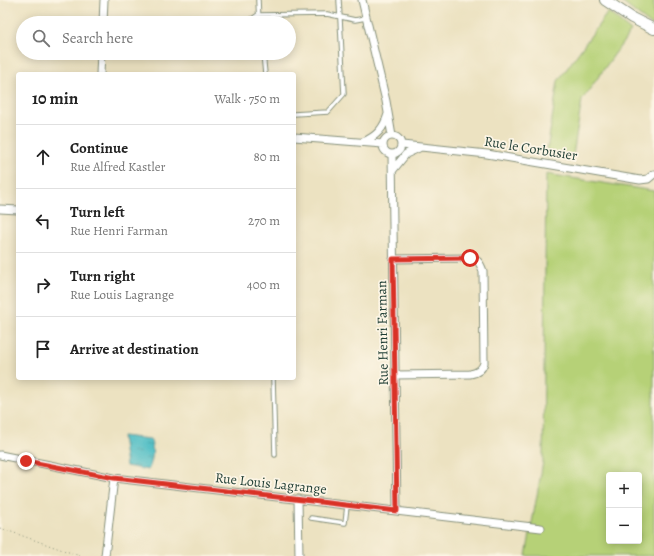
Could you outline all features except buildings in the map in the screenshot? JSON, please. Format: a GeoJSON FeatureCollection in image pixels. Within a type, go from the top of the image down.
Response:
{"type":"FeatureCollection","features":[{"type":"Feature","properties":{"kind":"street"},"geometry":{"type":"LineString","coordinates":[[103,16],[104,0]]}},
{"type":"Feature","properties":{"kind":"street"},"geometry":{"type":"LineString","coordinates":[[362,0],[388,111],[392,136]]}},
{"type":"Feature","properties":{"kind":"street"},"geometry":{"type":"LineString","coordinates":[[605,0],[632,18],[654,29]]}},
{"type":"Feature","properties":{"kind":"street"},"geometry":{"type":"LineString","coordinates":[[100,72],[101,60]]}},
{"type":"Feature","properties":{"kind":"street"},"geometry":{"type":"LineString","coordinates":[[361,143],[380,131],[385,122],[388,111]]}},
{"type":"Feature","properties":{"kind":"street"},"geometry":{"type":"LineString","coordinates":[[296,136],[383,144]]}},
{"type":"Feature","properties":{"kind":"street"},"geometry":{"type":"LineString","coordinates":[[392,136],[399,139],[402,146],[398,152],[392,154],[386,152],[383,144],[386,138],[392,136]]}},
{"type":"Feature","properties":{"kind":"street","name":"Rue le Corbusier"},"geometry":{"type":"LineString","coordinates":[[402,146],[487,154],[640,180],[648,179],[654,174]]}},
{"type":"Feature","properties":{"kind":"street"},"geometry":{"type":"LineString","coordinates":[[392,171],[406,154],[422,147]]}},
{"type":"Feature","properties":{"kind":"street","name":"Rue Henri Farman"},"geometry":{"type":"LineString","coordinates":[[392,154],[397,511]]}},
{"type":"Feature","properties":{"kind":"street"},"geometry":{"type":"LineString","coordinates":[[0,209],[16,210]]}},
{"type":"Feature","properties":{"kind":"street"},"geometry":{"type":"LineString","coordinates":[[393,259],[470,258],[479,262],[483,271],[483,367],[476,373],[395,375]]}},
{"type":"Feature","properties":{"kind":"street","name":"Rue Louis Lagrange"},"geometry":{"type":"LineString","coordinates":[[0,455],[114,478],[541,528]]}},
{"type":"Feature","properties":{"kind":"street"},"geometry":{"type":"LineString","coordinates":[[105,556],[114,478]]}},
{"type":"Feature","properties":{"kind":"street"},"geometry":{"type":"LineString","coordinates":[[298,499],[299,556]]}},
{"type":"Feature","properties":{"kind":"lane"},"geometry":{"type":"LineString","coordinates":[[258,0],[258,15],[327,14],[354,20],[366,18]]}},
{"type":"Feature","properties":{"kind":"lane"},"geometry":{"type":"LineString","coordinates":[[296,114],[328,112],[344,94],[339,0]]}},
{"type":"Feature","properties":{"kind":"lane"},"geometry":{"type":"LineString","coordinates":[[264,60],[265,72]]}},
{"type":"Feature","properties":{"kind":"lane"},"geometry":{"type":"LineString","coordinates":[[273,380],[275,455]]}},
{"type":"Feature","properties":{"kind":"lane"},"geometry":{"type":"LineString","coordinates":[[310,518],[345,523],[347,505]]}},
{"type":"Feature","properties":{"kind":"path"},"geometry":{"type":"LineString","coordinates":[[0,528],[80,556]]}},
{"type":"Feature","properties":{"kind":"green space"},"geometry":{"type":"Polygon","coordinates":[[[619,0],[654,0],[654,27],[619,0]]]}},
{"type":"Feature","properties":{"kind":"green space"},"geometry":{"type":"Polygon","coordinates":[[[608,12],[631,31],[582,100],[572,161],[546,157],[558,81],[608,12]]]}},
{"type":"Feature","properties":{"kind":"green space"},"geometry":{"type":"Polygon","coordinates":[[[546,174],[654,191],[654,556],[526,556],[543,462],[546,174]]]}},
{"type":"Feature","properties":{"kind":"water"},"geometry":{"type":"Polygon","coordinates":[[[122,436],[150,439],[152,454],[151,463],[148,470],[126,466],[122,436]]]}},
{"type":"Feature","properties":{"kind":"route"},"geometry":{"type":"LineString","coordinates":[[26,461],[114,478],[397,511],[393,259],[470,258]]}}]}
